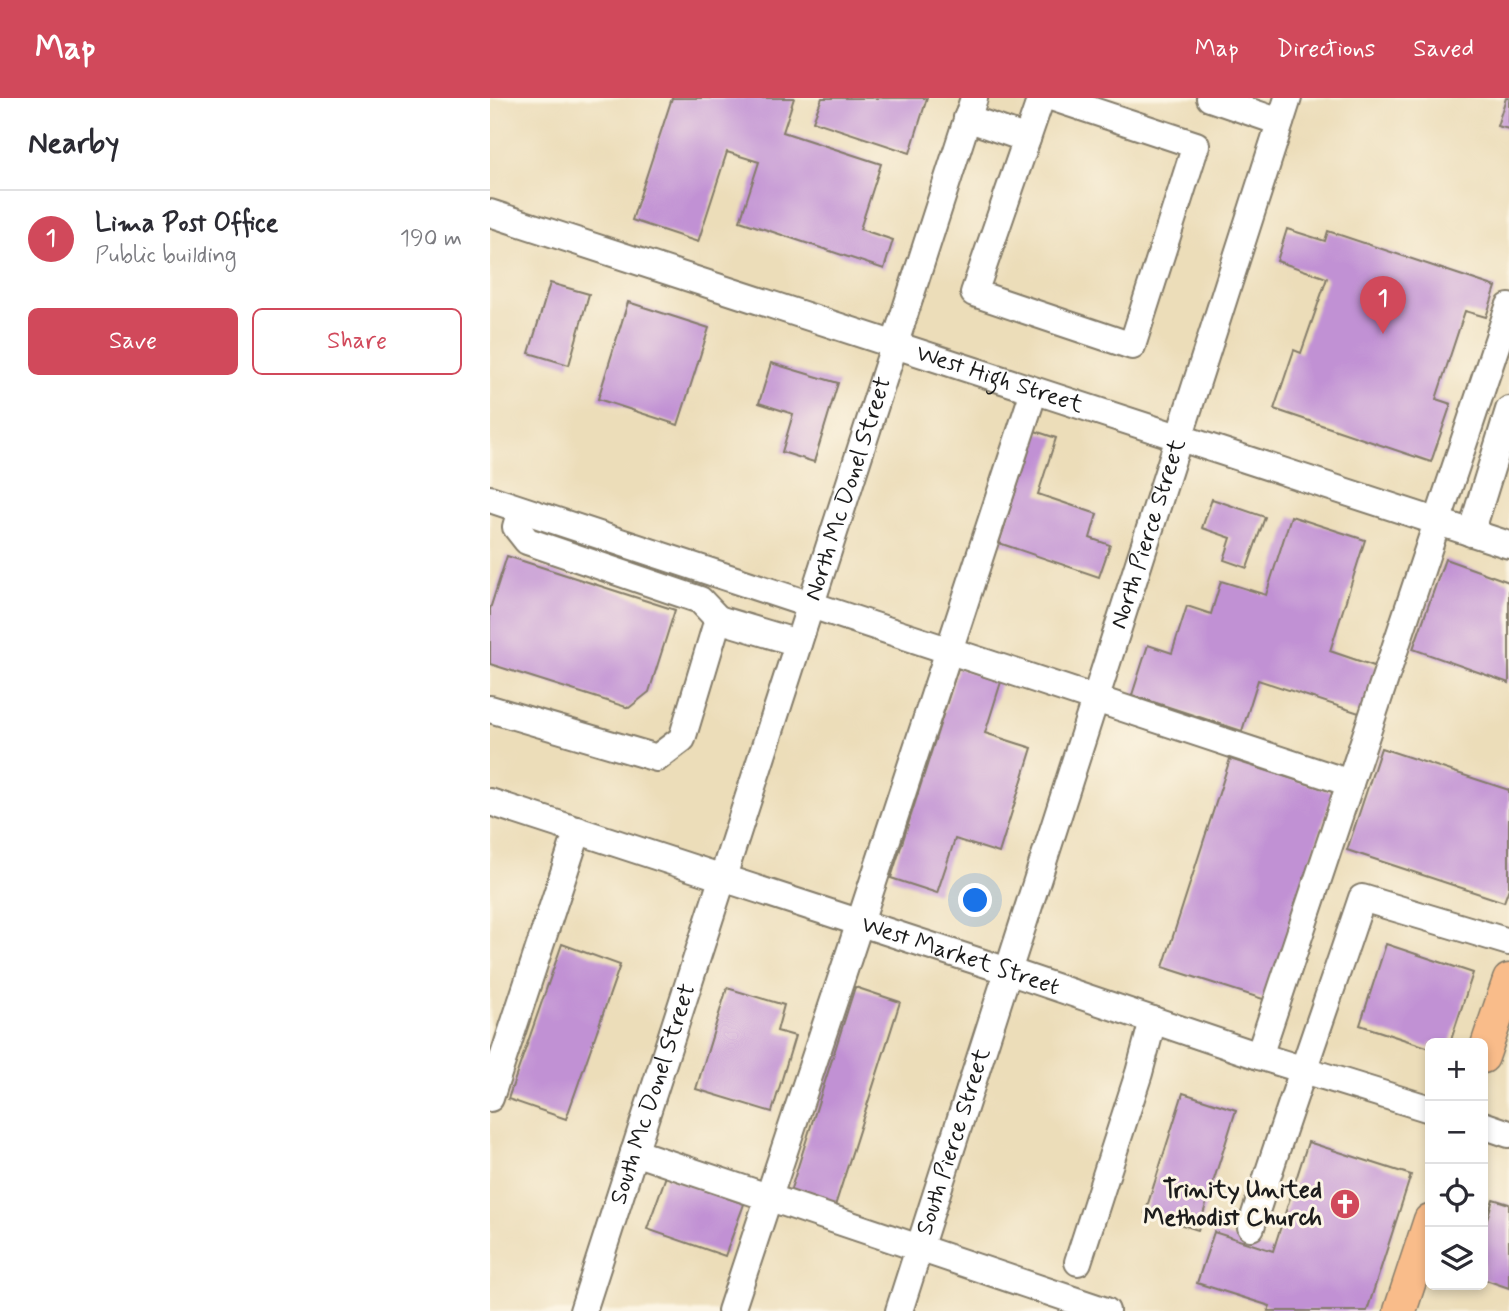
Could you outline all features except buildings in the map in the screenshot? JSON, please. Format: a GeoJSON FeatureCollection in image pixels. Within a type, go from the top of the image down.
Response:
{"type":"FeatureCollection","features":[{"type":"Feature","properties":{"kind":"main road"},"geometry":{"type":"LineString","coordinates":[[1488,1042],[1509,980]]}},
{"type":"Feature","properties":{"kind":"main road"},"geometry":{"type":"LineString","coordinates":[[1400,1311],[1428,1227]]}},
{"type":"Feature","properties":{"kind":"street"},"geometry":{"type":"LineString","coordinates":[[1041,98],[974,293],[1132,346],[1196,145],[1055,98]]}},
{"type":"Feature","properties":{"kind":"street"},"geometry":{"type":"LineString","coordinates":[[1210,98],[1284,110]]}},
{"type":"Feature","properties":{"kind":"street"},"geometry":{"type":"LineString","coordinates":[[971,108],[1027,139]]}},
{"type":"Feature","properties":{"kind":"street","name":"North Mc Donel Street"},"geometry":{"type":"LineString","coordinates":[[722,877],[971,108]]}},
{"type":"Feature","properties":{"kind":"street","name":"North Pierce Street"},"geometry":{"type":"LineString","coordinates":[[1008,971],[1284,110]]}},
{"type":"Feature","properties":{"kind":"street","name":"West High Street"},"geometry":{"type":"LineString","coordinates":[[490,213],[1509,545]]}},
{"type":"Feature","properties":{"kind":"street"},"geometry":{"type":"LineString","coordinates":[[1259,1056],[1509,307]]}},
{"type":"Feature","properties":{"kind":"street"},"geometry":{"type":"LineString","coordinates":[[731,1311],[1034,391]]}},
{"type":"Feature","properties":{"kind":"street"},"geometry":{"type":"LineString","coordinates":[[1471,533],[1503,448],[1509,410]]}},
{"type":"Feature","properties":{"kind":"street"},"geometry":{"type":"LineString","coordinates":[[490,499],[1350,783]]}},
{"type":"Feature","properties":{"kind":"street"},"geometry":{"type":"LineString","coordinates":[[521,510],[516,527],[527,541],[700,600],[718,619],[798,643]]}},
{"type":"Feature","properties":{"kind":"street"},"geometry":{"type":"LineString","coordinates":[[490,709],[657,758],[682,739],[718,619]]}},
{"type":"Feature","properties":{"kind":"street","name":"West Market Street"},"geometry":{"type":"LineString","coordinates":[[490,802],[1259,1056],[1425,1107]]}},
{"type":"Feature","properties":{"kind":"street"},"geometry":{"type":"LineString","coordinates":[[490,1098],[578,830]]}},
{"type":"Feature","properties":{"kind":"street","name":"South Mc Donel Street"},"geometry":{"type":"LineString","coordinates":[[583,1311],[722,877]]}},
{"type":"Feature","properties":{"kind":"street"},"geometry":{"type":"LineString","coordinates":[[1251,1227],[1362,898],[1509,942]]}},
{"type":"Feature","properties":{"kind":"street","name":"South Pierce Street"},"geometry":{"type":"LineString","coordinates":[[899,1311],[1008,971]]}},
{"type":"Feature","properties":{"kind":"street"},"geometry":{"type":"LineString","coordinates":[[1078,1262],[1139,1073],[1153,1020]]}},
{"type":"Feature","properties":{"kind":"street"},"geometry":{"type":"LineString","coordinates":[[1488,1127],[1509,1133]]}},
{"type":"Feature","properties":{"kind":"street"},"geometry":{"type":"LineString","coordinates":[[634,1152],[1106,1311]]}},
{"type":"Feature","properties":{"kind":"place","name":"Lima Post Office"},"geometry":{"type":"Point","coordinates":[1383,334]}},
{"type":"Feature","properties":{"kind":"place","name":"Trinity United Methodist Church"},"geometry":{"type":"Point","coordinates":[1345,1204]}}]}
